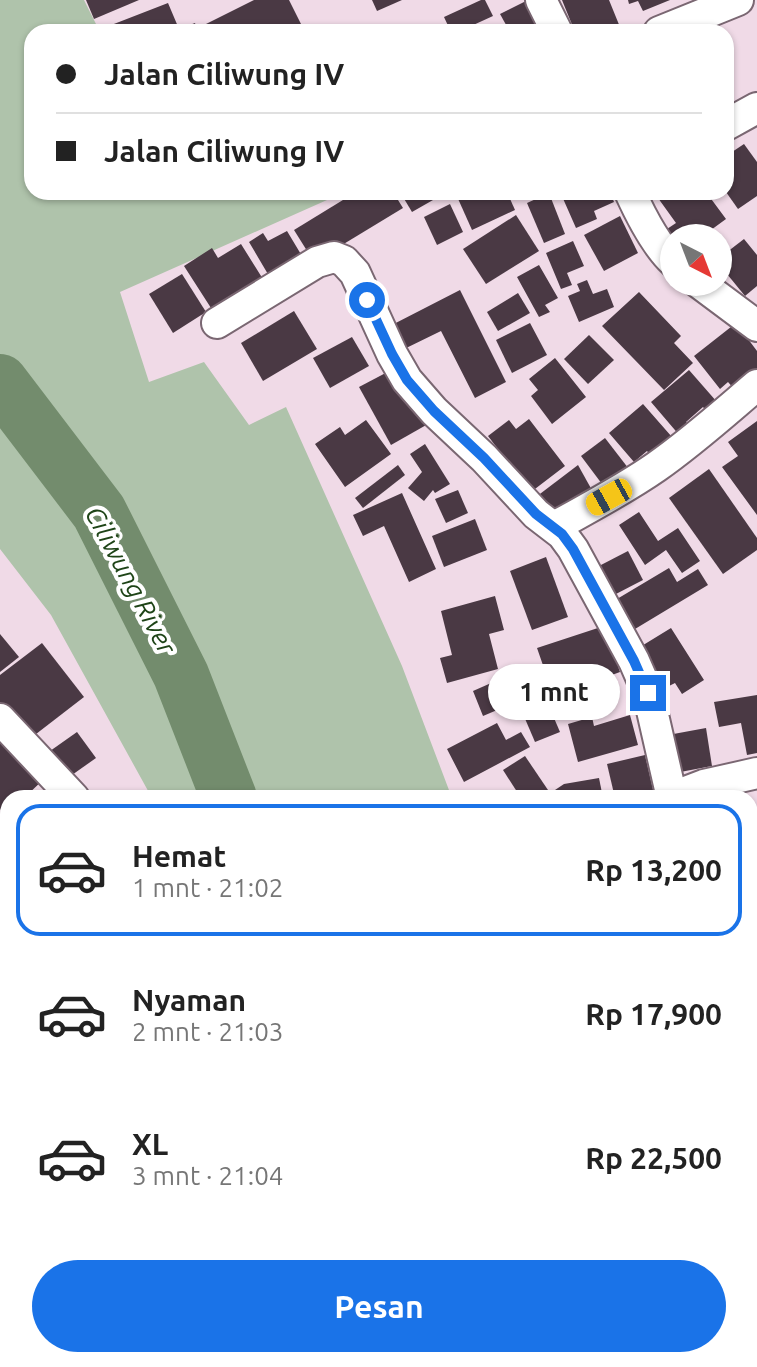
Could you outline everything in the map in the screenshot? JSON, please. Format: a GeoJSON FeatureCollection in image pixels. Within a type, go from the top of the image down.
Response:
{"type":"FeatureCollection","features":[{"type":"Feature","properties":{"kind":"street"},"geometry":{"type":"LineString","coordinates":[[541,0],[553,24]]}},
{"type":"Feature","properties":{"kind":"street"},"geometry":{"type":"LineString","coordinates":[[679,24],[738,0]]}},
{"type":"Feature","properties":{"kind":"street"},"geometry":{"type":"LineString","coordinates":[[734,121],[757,108]]}},
{"type":"Feature","properties":{"kind":"street"},"geometry":{"type":"LineString","coordinates":[[634,200],[660,244]]}},
{"type":"Feature","properties":{"kind":"street"},"geometry":{"type":"LineString","coordinates":[[217,323],[317,262],[334,257],[344,261],[355,273],[407,380],[536,514],[562,534],[573,549],[648,693],[670,790]]}},
{"type":"Feature","properties":{"kind":"street"},"geometry":{"type":"LineString","coordinates":[[717,296],[757,326]]}},
{"type":"Feature","properties":{"kind":"street"},"geometry":{"type":"LineString","coordinates":[[554,527],[654,469],[757,385]]}},
{"type":"Feature","properties":{"kind":"street"},"geometry":{"type":"LineString","coordinates":[[0,719],[67,790]]}},
{"type":"Feature","properties":{"kind":"street"},"geometry":{"type":"LineString","coordinates":[[692,790],[757,773]]}},
{"type":"Feature","properties":{"kind":"green space"},"geometry":{"type":"Polygon","coordinates":[[[0,0],[84,0],[96,24],[24,24],[24,200],[327,200],[120,292],[149,382],[204,362],[249,425],[286,407],[402,666],[449,790],[148,790],[51,615],[0,549],[0,0]]]}},
{"type":"Feature","properties":{"kind":"building"},"geometry":{"type":"Polygon","coordinates":[[[86,0],[139,0],[94,19],[86,0]]]}},
{"type":"Feature","properties":{"kind":"building"},"geometry":{"type":"Polygon","coordinates":[[[254,0],[289,0],[301,24],[206,24],[254,0]]]}},
{"type":"Feature","properties":{"kind":"building"},"geometry":{"type":"Polygon","coordinates":[[[372,0],[402,0],[377,11],[372,0]]]}},
{"type":"Feature","properties":{"kind":"building"},"geometry":{"type":"Polygon","coordinates":[[[481,0],[485,0],[493,16],[476,24],[447,24],[444,17],[481,0]]]}},
{"type":"Feature","properties":{"kind":"building"},"geometry":{"type":"Polygon","coordinates":[[[528,0],[542,24],[506,24],[500,14],[528,0]]]}},
{"type":"Feature","properties":{"kind":"building"},"geometry":{"type":"Polygon","coordinates":[[[562,0],[609,0],[619,24],[572,24],[562,0]]]}},
{"type":"Feature","properties":{"kind":"building"},"geometry":{"type":"Polygon","coordinates":[[[628,0],[670,0],[643,11],[638,1],[629,4],[628,0]]]}},
{"type":"Feature","properties":{"kind":"building"},"geometry":{"type":"Polygon","coordinates":[[[168,3],[177,24],[114,24],[168,3]]]}},
{"type":"Feature","properties":{"kind":"building"},"geometry":{"type":"Polygon","coordinates":[[[744,144],[757,162],[757,196],[738,209],[732,200],[734,151],[744,144]]]}},
{"type":"Feature","properties":{"kind":"building"},"geometry":{"type":"Polygon","coordinates":[[[343,200],[398,200],[403,208],[314,262],[294,230],[343,200]]]}},
{"type":"Feature","properties":{"kind":"building"},"geometry":{"type":"Polygon","coordinates":[[[405,200],[433,200],[412,212],[405,200]]]}},
{"type":"Feature","properties":{"kind":"building"},"geometry":{"type":"Polygon","coordinates":[[[459,200],[511,200],[515,210],[472,230],[459,200]]]}},
{"type":"Feature","properties":{"kind":"building"},"geometry":{"type":"Polygon","coordinates":[[[552,200],[565,234],[544,243],[527,203],[552,200]]]}},
{"type":"Feature","properties":{"kind":"building"},"geometry":{"type":"Polygon","coordinates":[[[564,200],[613,200],[594,211],[597,219],[576,228],[564,200]]]}},
{"type":"Feature","properties":{"kind":"building"},"geometry":{"type":"Polygon","coordinates":[[[659,200],[712,200],[726,219],[719,224],[674,224],[659,200]]]}},
{"type":"Feature","properties":{"kind":"building"},"geometry":{"type":"Polygon","coordinates":[[[450,204],[463,232],[437,245],[424,217],[450,204]]]}},
{"type":"Feature","properties":{"kind":"building"},"geometry":{"type":"Polygon","coordinates":[[[516,215],[539,251],[486,284],[463,249],[516,215]]]}},
{"type":"Feature","properties":{"kind":"building"},"geometry":{"type":"Polygon","coordinates":[[[620,216],[638,253],[604,271],[584,235],[620,216]]]}},
{"type":"Feature","properties":{"kind":"building"},"geometry":{"type":"Polygon","coordinates":[[[287,231],[305,261],[272,281],[249,242],[263,233],[268,241],[287,231]]]}},
{"type":"Feature","properties":{"kind":"building"},"geometry":{"type":"Polygon","coordinates":[[[744,239],[757,255],[757,286],[745,296],[732,280],[732,248],[744,239]]]}},
{"type":"Feature","properties":{"kind":"building"},"geometry":{"type":"Polygon","coordinates":[[[573,241],[584,266],[567,273],[572,285],[561,289],[546,253],[573,241]]]}},
{"type":"Feature","properties":{"kind":"building"},"geometry":{"type":"Polygon","coordinates":[[[241,244],[266,284],[238,301],[233,294],[211,308],[184,266],[212,248],[218,258],[241,244]]]}},
{"type":"Feature","properties":{"kind":"building"},"geometry":{"type":"Polygon","coordinates":[[[539,265],[558,298],[545,305],[550,312],[539,317],[517,277],[539,265]]]}},
{"type":"Feature","properties":{"kind":"building"},"geometry":{"type":"Polygon","coordinates":[[[182,274],[206,312],[173,333],[149,294],[182,274]]]}},
{"type":"Feature","properties":{"kind":"building"},"geometry":{"type":"Polygon","coordinates":[[[587,280],[593,294],[607,289],[614,307],[579,322],[568,296],[580,291],[577,284],[587,280]]]}},
{"type":"Feature","properties":{"kind":"building"},"geometry":{"type":"Polygon","coordinates":[[[460,290],[506,382],[475,398],[441,331],[398,352],[386,328],[460,290]]]}},
{"type":"Feature","properties":{"kind":"building"},"geometry":{"type":"Polygon","coordinates":[[[639,292],[681,336],[674,343],[693,363],[664,390],[602,326],[639,292]]]}},
{"type":"Feature","properties":{"kind":"building"},"geometry":{"type":"Polygon","coordinates":[[[518,293],[530,313],[498,331],[487,312],[518,293]]]}},
{"type":"Feature","properties":{"kind":"building"},"geometry":{"type":"Polygon","coordinates":[[[294,311],[317,349],[263,381],[241,343],[294,311]]]}},
{"type":"Feature","properties":{"kind":"building"},"geometry":{"type":"Polygon","coordinates":[[[530,323],[547,355],[512,373],[496,340],[530,323]]]}},
{"type":"Feature","properties":{"kind":"building"},"geometry":{"type":"Polygon","coordinates":[[[736,323],[757,351],[757,373],[735,390],[728,382],[720,389],[694,356],[736,323]]]}},
{"type":"Feature","properties":{"kind":"building"},"geometry":{"type":"Polygon","coordinates":[[[589,335],[614,360],[588,384],[564,359],[589,335]]]}},
{"type":"Feature","properties":{"kind":"building"},"geometry":{"type":"Polygon","coordinates":[[[352,337],[369,366],[330,388],[313,358],[352,337]]]}},
{"type":"Feature","properties":{"kind":"building"},"geometry":{"type":"Polygon","coordinates":[[[555,358],[586,397],[552,424],[531,396],[538,390],[529,379],[555,358]]]}},
{"type":"Feature","properties":{"kind":"building"},"geometry":{"type":"Polygon","coordinates":[[[397,367],[428,424],[391,445],[359,387],[397,367]]]}},
{"type":"Feature","properties":{"kind":"building"},"geometry":{"type":"Polygon","coordinates":[[[689,370],[724,410],[713,419],[703,407],[686,422],[697,435],[686,443],[651,402],[689,370]]]}},
{"type":"Feature","properties":{"kind":"building"},"geometry":{"type":"Polygon","coordinates":[[[643,404],[679,445],[658,464],[647,451],[634,462],[609,433],[643,404]]]}},
{"type":"Feature","properties":{"kind":"building"},"geometry":{"type":"Polygon","coordinates":[[[529,419],[565,466],[531,492],[488,436],[509,420],[516,429],[529,419]]]}},
{"type":"Feature","properties":{"kind":"building"},"geometry":{"type":"Polygon","coordinates":[[[366,420],[391,454],[345,487],[315,444],[340,427],[345,435],[366,420]]]}},
{"type":"Feature","properties":{"kind":"building"},"geometry":{"type":"Polygon","coordinates":[[[757,421],[757,515],[722,467],[738,456],[728,442],[757,421]]]}},
{"type":"Feature","properties":{"kind":"building"},"geometry":{"type":"Polygon","coordinates":[[[605,438],[632,473],[608,492],[581,456],[605,438]]]}},
{"type":"Feature","properties":{"kind":"building"},"geometry":{"type":"Polygon","coordinates":[[[425,444],[450,484],[435,493],[433,490],[424,501],[408,488],[422,472],[410,454],[425,444]]]}},
{"type":"Feature","properties":{"kind":"building"},"geometry":{"type":"Polygon","coordinates":[[[398,465],[405,475],[363,508],[355,498],[398,465]]]}},
{"type":"Feature","properties":{"kind":"building"},"geometry":{"type":"Polygon","coordinates":[[[578,465],[598,501],[549,522],[532,500],[578,465]]]}},
{"type":"Feature","properties":{"kind":"building"},"geometry":{"type":"Polygon","coordinates":[[[709,469],[757,538],[757,550],[723,574],[669,498],[709,469]]]}},
{"type":"Feature","properties":{"kind":"building"},"geometry":{"type":"Polygon","coordinates":[[[458,490],[468,513],[446,523],[435,499],[458,490]]]}},
{"type":"Feature","properties":{"kind":"building"},"geometry":{"type":"Polygon","coordinates":[[[402,493],[436,569],[409,582],[384,526],[363,536],[353,515],[402,493]]]}},
{"type":"Feature","properties":{"kind":"building"},"geometry":{"type":"Polygon","coordinates":[[[639,512],[658,541],[678,528],[700,561],[682,573],[666,550],[645,565],[619,525],[639,512]]]}},
{"type":"Feature","properties":{"kind":"building"},"geometry":{"type":"Polygon","coordinates":[[[475,519],[487,550],[444,567],[432,536],[475,519]]]}},
{"type":"Feature","properties":{"kind":"building"},"geometry":{"type":"Polygon","coordinates":[[[628,551],[643,580],[614,595],[599,566],[628,551]]]}},
{"type":"Feature","properties":{"kind":"building"},"geometry":{"type":"Polygon","coordinates":[[[546,557],[568,617],[532,630],[510,571],[546,557]]]}},
{"type":"Feature","properties":{"kind":"building"},"geometry":{"type":"Polygon","coordinates":[[[669,568],[677,582],[698,569],[708,585],[635,629],[617,599],[669,568]]]}},
{"type":"Feature","properties":{"kind":"building"},"geometry":{"type":"Polygon","coordinates":[[[495,596],[504,630],[489,634],[498,669],[447,683],[440,658],[452,655],[441,611],[495,596]]]}},
{"type":"Feature","properties":{"kind":"building"},"geometry":{"type":"Polygon","coordinates":[[[604,626],[620,672],[582,686],[591,711],[562,720],[537,648],[604,626]]]}},
{"type":"Feature","properties":{"kind":"building"},"geometry":{"type":"Polygon","coordinates":[[[671,628],[704,680],[682,694],[675,683],[665,688],[640,647],[671,628]]]}},
{"type":"Feature","properties":{"kind":"building"},"geometry":{"type":"Polygon","coordinates":[[[0,634],[19,657],[0,672],[0,634]]]}},
{"type":"Feature","properties":{"kind":"building"},"geometry":{"type":"Polygon","coordinates":[[[42,643],[84,697],[27,741],[0,707],[0,675],[42,643]]]}},
{"type":"Feature","properties":{"kind":"building"},"geometry":{"type":"Polygon","coordinates":[[[533,669],[560,732],[535,742],[508,679],[533,669]]]}},
{"type":"Feature","properties":{"kind":"building"},"geometry":{"type":"Polygon","coordinates":[[[498,680],[509,705],[483,716],[473,691],[498,680]]]}},
{"type":"Feature","properties":{"kind":"building"},"geometry":{"type":"Polygon","coordinates":[[[757,695],[757,753],[747,755],[741,723],[719,727],[714,702],[757,695]]]}},
{"type":"Feature","properties":{"kind":"building"},"geometry":{"type":"Polygon","coordinates":[[[630,715],[638,745],[578,762],[568,724],[592,717],[594,726],[630,715]]]}},
{"type":"Feature","properties":{"kind":"building"},"geometry":{"type":"Polygon","coordinates":[[[497,723],[506,740],[521,732],[530,747],[464,782],[447,749],[497,723]]]}},
{"type":"Feature","properties":{"kind":"building"},"geometry":{"type":"Polygon","coordinates":[[[706,728],[712,766],[675,773],[668,735],[706,728]]]}},
{"type":"Feature","properties":{"kind":"building"},"geometry":{"type":"Polygon","coordinates":[[[77,732],[96,758],[62,782],[43,756],[77,732]]]}},
{"type":"Feature","properties":{"kind":"building"},"geometry":{"type":"Polygon","coordinates":[[[0,733],[44,779],[32,790],[0,790],[0,733]]]}},
{"type":"Feature","properties":{"kind":"building"},"geometry":{"type":"Polygon","coordinates":[[[645,755],[653,790],[613,790],[607,764],[645,755]]]}},
{"type":"Feature","properties":{"kind":"building"},"geometry":{"type":"Polygon","coordinates":[[[525,756],[548,790],[516,790],[503,770],[525,756]]]}},
{"type":"Feature","properties":{"kind":"building"},"geometry":{"type":"Polygon","coordinates":[[[599,778],[601,790],[555,790],[564,784],[599,778]]]}},
{"type":"Feature","properties":{"kind":"waterway","name":"Ciliwung River"},"geometry":{"type":"LineString","coordinates":[[0,382],[99,512],[181,675],[226,790]]}},
{"type":"Feature","properties":{"kind":"route"},"geometry":{"type":"LineString","coordinates":[[367,300],[407,380],[536,514],[562,534],[573,549],[648,693]]}}]}
